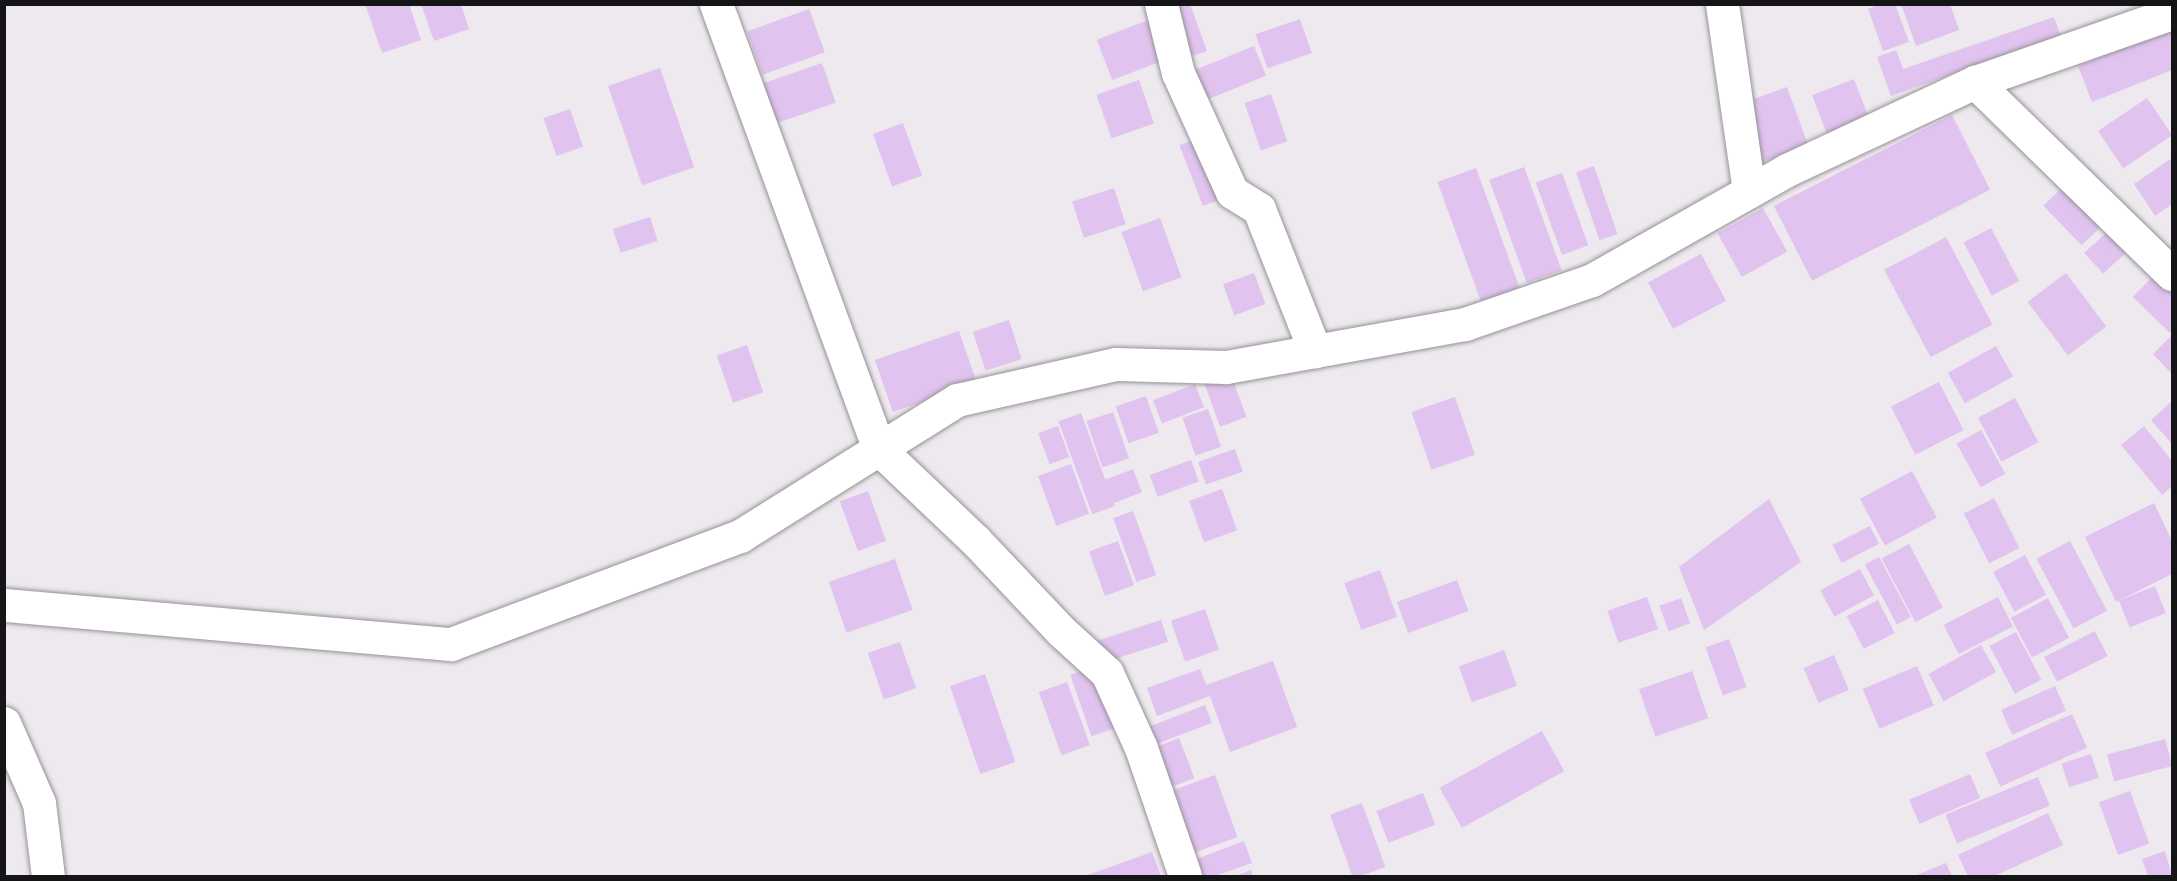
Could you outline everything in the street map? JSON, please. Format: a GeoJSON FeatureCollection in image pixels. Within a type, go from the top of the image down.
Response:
{"type":"FeatureCollection","features":[{"type":"Feature","properties":{"kind":"street"},"geometry":{"type":"LineString","coordinates":[[716,4],[879,449],[975,540],[1061,631],[1107,673],[1142,748],[1185,876]]}},
{"type":"Feature","properties":{"kind":"street"},"geometry":{"type":"LineString","coordinates":[[1161,4],[1183,84],[1232,192],[1259,209],[1315,351]]}},
{"type":"Feature","properties":{"kind":"street"},"geometry":{"type":"LineString","coordinates":[[1722,4],[1749,191]]}},
{"type":"Feature","properties":{"kind":"street"},"geometry":{"type":"LineString","coordinates":[[4,605],[451,644],[740,536],[957,400],[1116,364],[1226,367],[1464,324],[1592,280],[1787,170],[1975,82],[2172,13]]}},
{"type":"Feature","properties":{"kind":"street"},"geometry":{"type":"LineString","coordinates":[[1975,82],[2172,274]]}},
{"type":"Feature","properties":{"kind":"street"},"geometry":{"type":"LineString","coordinates":[[4,723],[39,803],[48,876]]}},
{"type":"Feature","properties":{"kind":"building"},"geometry":{"type":"Polygon","coordinates":[[[365,4],[409,4],[421,40],[382,53],[365,4]]]}},
{"type":"Feature","properties":{"kind":"building"},"geometry":{"type":"Polygon","coordinates":[[[421,4],[461,4],[469,29],[434,41],[421,4]]]}},
{"type":"Feature","properties":{"kind":"building"},"geometry":{"type":"Polygon","coordinates":[[[1168,4],[1190,4],[1207,51],[1184,59],[1168,4]]]}},
{"type":"Feature","properties":{"kind":"building"},"geometry":{"type":"Polygon","coordinates":[[[1881,4],[1895,4],[1909,42],[1883,51],[1868,9],[1881,4]]]}},
{"type":"Feature","properties":{"kind":"building"},"geometry":{"type":"Polygon","coordinates":[[[1901,4],[1950,4],[1959,30],[1916,46],[1901,4]]]}},
{"type":"Feature","properties":{"kind":"building"},"geometry":{"type":"Polygon","coordinates":[[[809,9],[825,52],[763,75],[747,32],[809,9]]]}},
{"type":"Feature","properties":{"kind":"building"},"geometry":{"type":"Polygon","coordinates":[[[2054,17],[2062,40],[1996,58],[1891,96],[1877,57],[1896,50],[1903,69],[2054,17]]]}},
{"type":"Feature","properties":{"kind":"building"},"geometry":{"type":"Polygon","coordinates":[[[1151,19],[1166,59],[1112,80],[1097,40],[1151,19]]]}},
{"type":"Feature","properties":{"kind":"building"},"geometry":{"type":"Polygon","coordinates":[[[1300,19],[1312,53],[1267,68],[1256,34],[1300,19]]]}},
{"type":"Feature","properties":{"kind":"building"},"geometry":{"type":"Polygon","coordinates":[[[2172,28],[2172,70],[2092,102],[2078,66],[2172,28]]]}},
{"type":"Feature","properties":{"kind":"building"},"geometry":{"type":"Polygon","coordinates":[[[1254,46],[1266,76],[1197,103],[1185,74],[1254,46]]]}},
{"type":"Feature","properties":{"kind":"building"},"geometry":{"type":"Polygon","coordinates":[[[822,63],[836,103],[777,123],[763,83],[822,63]]]}},
{"type":"Feature","properties":{"kind":"building"},"geometry":{"type":"Polygon","coordinates":[[[660,68],[694,167],[642,185],[608,86],[660,68]]]}},
{"type":"Feature","properties":{"kind":"building"},"geometry":{"type":"Polygon","coordinates":[[[1854,79],[1870,120],[1828,136],[1812,95],[1854,79]]]}},
{"type":"Feature","properties":{"kind":"building"},"geometry":{"type":"Polygon","coordinates":[[[1139,80],[1154,123],[1111,138],[1096,95],[1139,80]]]}},
{"type":"Feature","properties":{"kind":"building"},"geometry":{"type":"Polygon","coordinates":[[[1787,87],[1808,145],[1758,163],[1737,105],[1787,87]]]}},
{"type":"Feature","properties":{"kind":"building"},"geometry":{"type":"Polygon","coordinates":[[[1271,94],[1287,141],[1261,150],[1245,103],[1271,94]]]}},
{"type":"Feature","properties":{"kind":"building"},"geometry":{"type":"Polygon","coordinates":[[[2147,98],[2172,135],[2123,168],[2098,131],[2147,98]]]}},
{"type":"Feature","properties":{"kind":"building"},"geometry":{"type":"Polygon","coordinates":[[[570,109],[583,147],[557,156],[544,118],[570,109]]]}},
{"type":"Feature","properties":{"kind":"building"},"geometry":{"type":"Polygon","coordinates":[[[1952,115],[1990,190],[1812,281],[1774,206],[1952,115]]]}},
{"type":"Feature","properties":{"kind":"building"},"geometry":{"type":"Polygon","coordinates":[[[903,123],[922,176],[892,187],[873,134],[903,123]]]}},
{"type":"Feature","properties":{"kind":"building"},"geometry":{"type":"Polygon","coordinates":[[[1201,137],[1224,198],[1203,206],[1180,145],[1201,137]]]}},
{"type":"Feature","properties":{"kind":"building"},"geometry":{"type":"Polygon","coordinates":[[[2172,158],[2172,204],[2155,216],[2134,184],[2172,158]]]}},
{"type":"Feature","properties":{"kind":"building"},"geometry":{"type":"Polygon","coordinates":[[[1594,166],[1617,234],[1599,240],[1576,172],[1594,166]]]}},
{"type":"Feature","properties":{"kind":"building"},"geometry":{"type":"Polygon","coordinates":[[[1524,167],[1562,270],[1527,283],[1489,180],[1524,167]]]}},
{"type":"Feature","properties":{"kind":"building"},"geometry":{"type":"Polygon","coordinates":[[[1476,168],[1519,287],[1481,301],[1437,182],[1476,168]]]}},
{"type":"Feature","properties":{"kind":"building"},"geometry":{"type":"Polygon","coordinates":[[[1562,173],[1588,245],[1562,255],[1536,183],[1562,173]]]}},
{"type":"Feature","properties":{"kind":"building"},"geometry":{"type":"Polygon","coordinates":[[[2070,180],[2108,220],[2082,245],[2043,206],[2070,180]]]}},
{"type":"Feature","properties":{"kind":"building"},"geometry":{"type":"Polygon","coordinates":[[[1114,188],[1126,224],[1084,238],[1072,202],[1114,188]]]}},
{"type":"Feature","properties":{"kind":"building"},"geometry":{"type":"Polygon","coordinates":[[[1763,208],[1787,252],[1742,277],[1718,233],[1763,208]]]}},
{"type":"Feature","properties":{"kind":"building"},"geometry":{"type":"Polygon","coordinates":[[[650,217],[658,241],[621,253],[613,229],[650,217]]]}},
{"type":"Feature","properties":{"kind":"building"},"geometry":{"type":"Polygon","coordinates":[[[1160,218],[1182,277],[1143,291],[1121,232],[1160,218]]]}},
{"type":"Feature","properties":{"kind":"building"},"geometry":{"type":"Polygon","coordinates":[[[2114,226],[2133,247],[2103,274],[2084,253],[2114,226]]]}},
{"type":"Feature","properties":{"kind":"building"},"geometry":{"type":"Polygon","coordinates":[[[1991,228],[2019,281],[1992,296],[1964,243],[1991,228]]]}},
{"type":"Feature","properties":{"kind":"building"},"geometry":{"type":"Polygon","coordinates":[[[1946,237],[1992,324],[1931,357],[1884,270],[1946,237]]]}},
{"type":"Feature","properties":{"kind":"building"},"geometry":{"type":"Polygon","coordinates":[[[1701,254],[1726,301],[1673,329],[1648,282],[1701,254]]]}},
{"type":"Feature","properties":{"kind":"building"},"geometry":{"type":"Polygon","coordinates":[[[2158,271],[2172,286],[2172,330],[2170,333],[2133,297],[2158,271]]]}},
{"type":"Feature","properties":{"kind":"building"},"geometry":{"type":"Polygon","coordinates":[[[1254,273],[1265,304],[1234,315],[1223,284],[1254,273]]]}},
{"type":"Feature","properties":{"kind":"building"},"geometry":{"type":"Polygon","coordinates":[[[2066,273],[2106,327],[2068,355],[2028,302],[2066,273]]]}},
{"type":"Feature","properties":{"kind":"building"},"geometry":{"type":"Polygon","coordinates":[[[1009,320],[1022,359],[986,371],[973,332],[1009,320]]]}},
{"type":"Feature","properties":{"kind":"building"},"geometry":{"type":"Polygon","coordinates":[[[959,331],[977,383],[893,412],[875,360],[959,331]]]}},
{"type":"Feature","properties":{"kind":"building"},"geometry":{"type":"Polygon","coordinates":[[[2172,335],[2172,374],[2153,354],[2172,335]]]}},
{"type":"Feature","properties":{"kind":"building"},"geometry":{"type":"Polygon","coordinates":[[[747,345],[763,392],[733,403],[717,355],[747,345]]]}},
{"type":"Feature","properties":{"kind":"building"},"geometry":{"type":"Polygon","coordinates":[[[1996,346],[2013,377],[1965,403],[1948,373],[1996,346]]]}},
{"type":"Feature","properties":{"kind":"building"},"geometry":{"type":"Polygon","coordinates":[[[1230,372],[1246,417],[1220,427],[1204,382],[1230,372]]]}},
{"type":"Feature","properties":{"kind":"building"},"geometry":{"type":"Polygon","coordinates":[[[1939,382],[1964,430],[1915,455],[1891,407],[1939,382]]]}},
{"type":"Feature","properties":{"kind":"building"},"geometry":{"type":"Polygon","coordinates":[[[1195,384],[1204,407],[1162,423],[1153,400],[1195,384]]]}},
{"type":"Feature","properties":{"kind":"building"},"geometry":{"type":"Polygon","coordinates":[[[1146,396],[1159,433],[1128,443],[1116,406],[1146,396]]]}},
{"type":"Feature","properties":{"kind":"building"},"geometry":{"type":"Polygon","coordinates":[[[1455,397],[1475,455],[1431,470],[1412,412],[1455,397]]]}},
{"type":"Feature","properties":{"kind":"building"},"geometry":{"type":"Polygon","coordinates":[[[2015,398],[2038,442],[2001,462],[1978,418],[2015,398]]]}},
{"type":"Feature","properties":{"kind":"building"},"geometry":{"type":"Polygon","coordinates":[[[2172,401],[2172,444],[2151,420],[2172,401]]]}},
{"type":"Feature","properties":{"kind":"building"},"geometry":{"type":"Polygon","coordinates":[[[1208,409],[1221,447],[1195,456],[1182,418],[1208,409]]]}},
{"type":"Feature","properties":{"kind":"building"},"geometry":{"type":"Polygon","coordinates":[[[1113,412],[1129,458],[1102,467],[1087,421],[1113,412]]]}},
{"type":"Feature","properties":{"kind":"building"},"geometry":{"type":"Polygon","coordinates":[[[1081,413],[1115,506],[1092,514],[1058,421],[1081,413]]]}},
{"type":"Feature","properties":{"kind":"building"},"geometry":{"type":"Polygon","coordinates":[[[1058,426],[1069,457],[1050,464],[1038,433],[1058,426]]]}},
{"type":"Feature","properties":{"kind":"building"},"geometry":{"type":"Polygon","coordinates":[[[2144,426],[2172,461],[2172,486],[2162,495],[2121,445],[2144,426]]]}},
{"type":"Feature","properties":{"kind":"building"},"geometry":{"type":"Polygon","coordinates":[[[1981,430],[2005,474],[1981,487],[1957,444],[1981,430]]]}},
{"type":"Feature","properties":{"kind":"building"},"geometry":{"type":"Polygon","coordinates":[[[1235,449],[1243,472],[1206,484],[1198,462],[1235,449]]]}},
{"type":"Feature","properties":{"kind":"building"},"geometry":{"type":"Polygon","coordinates":[[[1191,460],[1199,482],[1158,497],[1150,475],[1191,460]]]}},
{"type":"Feature","properties":{"kind":"building"},"geometry":{"type":"Polygon","coordinates":[[[1071,464],[1089,514],[1056,526],[1038,476],[1071,464]]]}},
{"type":"Feature","properties":{"kind":"building"},"geometry":{"type":"Polygon","coordinates":[[[1133,469],[1142,492],[1114,503],[1105,480],[1133,469]]]}},
{"type":"Feature","properties":{"kind":"building"},"geometry":{"type":"Polygon","coordinates":[[[1912,471],[1937,518],[1885,545],[1860,499],[1912,471]]]}},
{"type":"Feature","properties":{"kind":"building"},"geometry":{"type":"Polygon","coordinates":[[[1222,489],[1237,530],[1204,542],[1189,501],[1222,489]]]}},
{"type":"Feature","properties":{"kind":"building"},"geometry":{"type":"Polygon","coordinates":[[[868,491],[886,541],[858,551],[840,501],[868,491]]]}},
{"type":"Feature","properties":{"kind":"building"},"geometry":{"type":"Polygon","coordinates":[[[1994,498],[2019,548],[1989,563],[1964,513],[1994,498]]]}},
{"type":"Feature","properties":{"kind":"building"},"geometry":{"type":"Polygon","coordinates":[[[1769,499],[1801,562],[1704,630],[1679,567],[1769,499]]]}},
{"type":"Feature","properties":{"kind":"building"},"geometry":{"type":"Polygon","coordinates":[[[2154,503],[2172,541],[2172,574],[2116,602],[2085,537],[2154,503]]]}},
{"type":"Feature","properties":{"kind":"building"},"geometry":{"type":"Polygon","coordinates":[[[1133,511],[1156,575],[1137,582],[1113,518],[1133,511]]]}},
{"type":"Feature","properties":{"kind":"building"},"geometry":{"type":"Polygon","coordinates":[[[1870,526],[1879,544],[1842,563],[1833,545],[1870,526]]]}},
{"type":"Feature","properties":{"kind":"building"},"geometry":{"type":"Polygon","coordinates":[[[1118,541],[1134,585],[1105,596],[1089,552],[1118,541]]]}},
{"type":"Feature","properties":{"kind":"building"},"geometry":{"type":"Polygon","coordinates":[[[2070,541],[2107,611],[2074,629],[2036,559],[2070,541]]]}},
{"type":"Feature","properties":{"kind":"building"},"geometry":{"type":"Polygon","coordinates":[[[1909,544],[1943,608],[1915,622],[1882,559],[1909,544]]]}},
{"type":"Feature","properties":{"kind":"building"},"geometry":{"type":"Polygon","coordinates":[[[2025,555],[2046,595],[2014,612],[1993,572],[2025,555]]]}},
{"type":"Feature","properties":{"kind":"building"},"geometry":{"type":"Polygon","coordinates":[[[1879,557],[1911,617],[1897,625],[1865,565],[1879,557]]]}},
{"type":"Feature","properties":{"kind":"building"},"geometry":{"type":"Polygon","coordinates":[[[895,559],[913,610],[846,633],[829,582],[895,559]]]}},
{"type":"Feature","properties":{"kind":"building"},"geometry":{"type":"Polygon","coordinates":[[[1860,569],[1874,595],[1834,617],[1820,590],[1860,569]]]}},
{"type":"Feature","properties":{"kind":"building"},"geometry":{"type":"Polygon","coordinates":[[[1380,570],[1397,617],[1361,630],[1344,583],[1380,570]]]}},
{"type":"Feature","properties":{"kind":"building"},"geometry":{"type":"Polygon","coordinates":[[[1457,580],[1468,611],[1408,633],[1397,602],[1457,580]]]}},
{"type":"Feature","properties":{"kind":"building"},"geometry":{"type":"Polygon","coordinates":[[[2155,586],[2166,613],[2130,627],[2119,601],[2155,586]]]}},
{"type":"Feature","properties":{"kind":"building"},"geometry":{"type":"Polygon","coordinates":[[[1647,597],[1658,629],[1618,643],[1607,611],[1647,597]]]}},
{"type":"Feature","properties":{"kind":"building"},"geometry":{"type":"Polygon","coordinates":[[[1998,597],[2013,626],[1959,654],[1944,625],[1998,597]]]}},
{"type":"Feature","properties":{"kind":"building"},"geometry":{"type":"Polygon","coordinates":[[[1681,598],[1690,623],[1669,631],[1659,606],[1681,598]]]}},
{"type":"Feature","properties":{"kind":"building"},"geometry":{"type":"Polygon","coordinates":[[[2048,598],[2069,638],[2032,657],[2011,618],[2048,598]]]}},
{"type":"Feature","properties":{"kind":"building"},"geometry":{"type":"Polygon","coordinates":[[[1878,600],[1895,633],[1864,649],[1847,616],[1878,600]]]}},
{"type":"Feature","properties":{"kind":"building"},"geometry":{"type":"Polygon","coordinates":[[[1205,609],[1219,650],[1185,661],[1171,621],[1205,609]]]}},
{"type":"Feature","properties":{"kind":"building"},"geometry":{"type":"Polygon","coordinates":[[[1161,620],[1168,642],[1104,663],[1097,641],[1161,620]]]}},
{"type":"Feature","properties":{"kind":"building"},"geometry":{"type":"Polygon","coordinates":[[[2095,631],[2108,656],[2057,682],[2044,657],[2095,631]]]}},
{"type":"Feature","properties":{"kind":"building"},"geometry":{"type":"Polygon","coordinates":[[[2016,632],[2041,680],[2015,694],[1990,646],[2016,632]]]}},
{"type":"Feature","properties":{"kind":"building"},"geometry":{"type":"Polygon","coordinates":[[[1729,639],[1746,687],[1723,695],[1706,648],[1729,639]]]}},
{"type":"Feature","properties":{"kind":"building"},"geometry":{"type":"Polygon","coordinates":[[[900,642],[916,688],[884,699],[868,653],[900,642]]]}},
{"type":"Feature","properties":{"kind":"building"},"geometry":{"type":"Polygon","coordinates":[[[1981,645],[1996,672],[1944,701],[1929,674],[1981,645]]]}},
{"type":"Feature","properties":{"kind":"building"},"geometry":{"type":"Polygon","coordinates":[[[1504,650],[1517,686],[1472,702],[1459,666],[1504,650]]]}},
{"type":"Feature","properties":{"kind":"building"},"geometry":{"type":"Polygon","coordinates":[[[1834,655],[1849,690],[1818,703],[1804,668],[1834,655]]]}},
{"type":"Feature","properties":{"kind":"building"},"geometry":{"type":"Polygon","coordinates":[[[1273,661],[1297,727],[1230,752],[1210,696],[1157,716],[1147,688],[1200,669],[1206,685],[1273,661]]]}},
{"type":"Feature","properties":{"kind":"building"},"geometry":{"type":"Polygon","coordinates":[[[1917,666],[1934,706],[1879,729],[1863,689],[1917,666]]]}},
{"type":"Feature","properties":{"kind":"building"},"geometry":{"type":"Polygon","coordinates":[[[1093,667],[1114,728],[1091,736],[1070,675],[1093,667]]]}},
{"type":"Feature","properties":{"kind":"building"},"geometry":{"type":"Polygon","coordinates":[[[1692,671],[1708,718],[1655,737],[1639,689],[1692,671]]]}},
{"type":"Feature","properties":{"kind":"building"},"geometry":{"type":"Polygon","coordinates":[[[985,674],[1015,762],[980,774],[950,686],[985,674]]]}},
{"type":"Feature","properties":{"kind":"building"},"geometry":{"type":"Polygon","coordinates":[[[1067,682],[1090,745],[1062,755],[1039,692],[1067,682]]]}},
{"type":"Feature","properties":{"kind":"building"},"geometry":{"type":"Polygon","coordinates":[[[2055,686],[2066,711],[2012,735],[2001,710],[2055,686]]]}},
{"type":"Feature","properties":{"kind":"building"},"geometry":{"type":"Polygon","coordinates":[[[1205,705],[1212,723],[1157,744],[1150,726],[1205,705]]]}},
{"type":"Feature","properties":{"kind":"building"},"geometry":{"type":"Polygon","coordinates":[[[2072,714],[2087,748],[2000,786],[1985,753],[2072,714]]]}},
{"type":"Feature","properties":{"kind":"building"},"geometry":{"type":"Polygon","coordinates":[[[1542,731],[1564,771],[1462,828],[1440,788],[1542,731]]]}},
{"type":"Feature","properties":{"kind":"building"},"geometry":{"type":"Polygon","coordinates":[[[1179,738],[1194,778],[1171,787],[1156,747],[1179,738]]]}},
{"type":"Feature","properties":{"kind":"building"},"geometry":{"type":"Polygon","coordinates":[[[2165,739],[2172,766],[2114,782],[2107,755],[2165,739]]]}},
{"type":"Feature","properties":{"kind":"building"},"geometry":{"type":"Polygon","coordinates":[[[2091,754],[2099,778],[2069,787],[2062,764],[2091,754]]]}},
{"type":"Feature","properties":{"kind":"building"},"geometry":{"type":"Polygon","coordinates":[[[1970,774],[1980,798],[1919,824],[1909,800],[1970,774]]]}},
{"type":"Feature","properties":{"kind":"building"},"geometry":{"type":"Polygon","coordinates":[[[1215,775],[1238,837],[1193,853],[1171,791],[1215,775]]]}},
{"type":"Feature","properties":{"kind":"building"},"geometry":{"type":"Polygon","coordinates":[[[2038,777],[2050,806],[1957,843],[1945,814],[2038,777]]]}},
{"type":"Feature","properties":{"kind":"building"},"geometry":{"type":"Polygon","coordinates":[[[2130,791],[2149,844],[2118,855],[2099,802],[2130,791]]]}},
{"type":"Feature","properties":{"kind":"building"},"geometry":{"type":"Polygon","coordinates":[[[1423,793],[1435,825],[1389,843],[1376,811],[1423,793]]]}},
{"type":"Feature","properties":{"kind":"building"},"geometry":{"type":"Polygon","coordinates":[[[1362,803],[1385,867],[1360,876],[1352,876],[1330,815],[1362,803]]]}},
{"type":"Feature","properties":{"kind":"building"},"geometry":{"type":"Polygon","coordinates":[[[2048,813],[2063,845],[1994,876],[1968,876],[1958,855],[2048,813]]]}},
{"type":"Feature","properties":{"kind":"building"},"geometry":{"type":"Polygon","coordinates":[[[1244,841],[1252,863],[1215,876],[1197,876],[1191,861],[1244,841]]]}},
{"type":"Feature","properties":{"kind":"building"},"geometry":{"type":"Polygon","coordinates":[[[2165,851],[2172,876],[2148,876],[2142,859],[2165,851]]]}},
{"type":"Feature","properties":{"kind":"building"},"geometry":{"type":"Polygon","coordinates":[[[1152,852],[1161,876],[1085,876],[1152,852]]]}},
{"type":"Feature","properties":{"kind":"building"},"geometry":{"type":"Polygon","coordinates":[[[1946,863],[1952,876],[1917,875],[1946,863]]]}},
{"type":"Feature","properties":{"kind":"building"},"geometry":{"type":"Polygon","coordinates":[[[1251,870],[1253,876],[1235,876],[1251,870]]]}}]}
